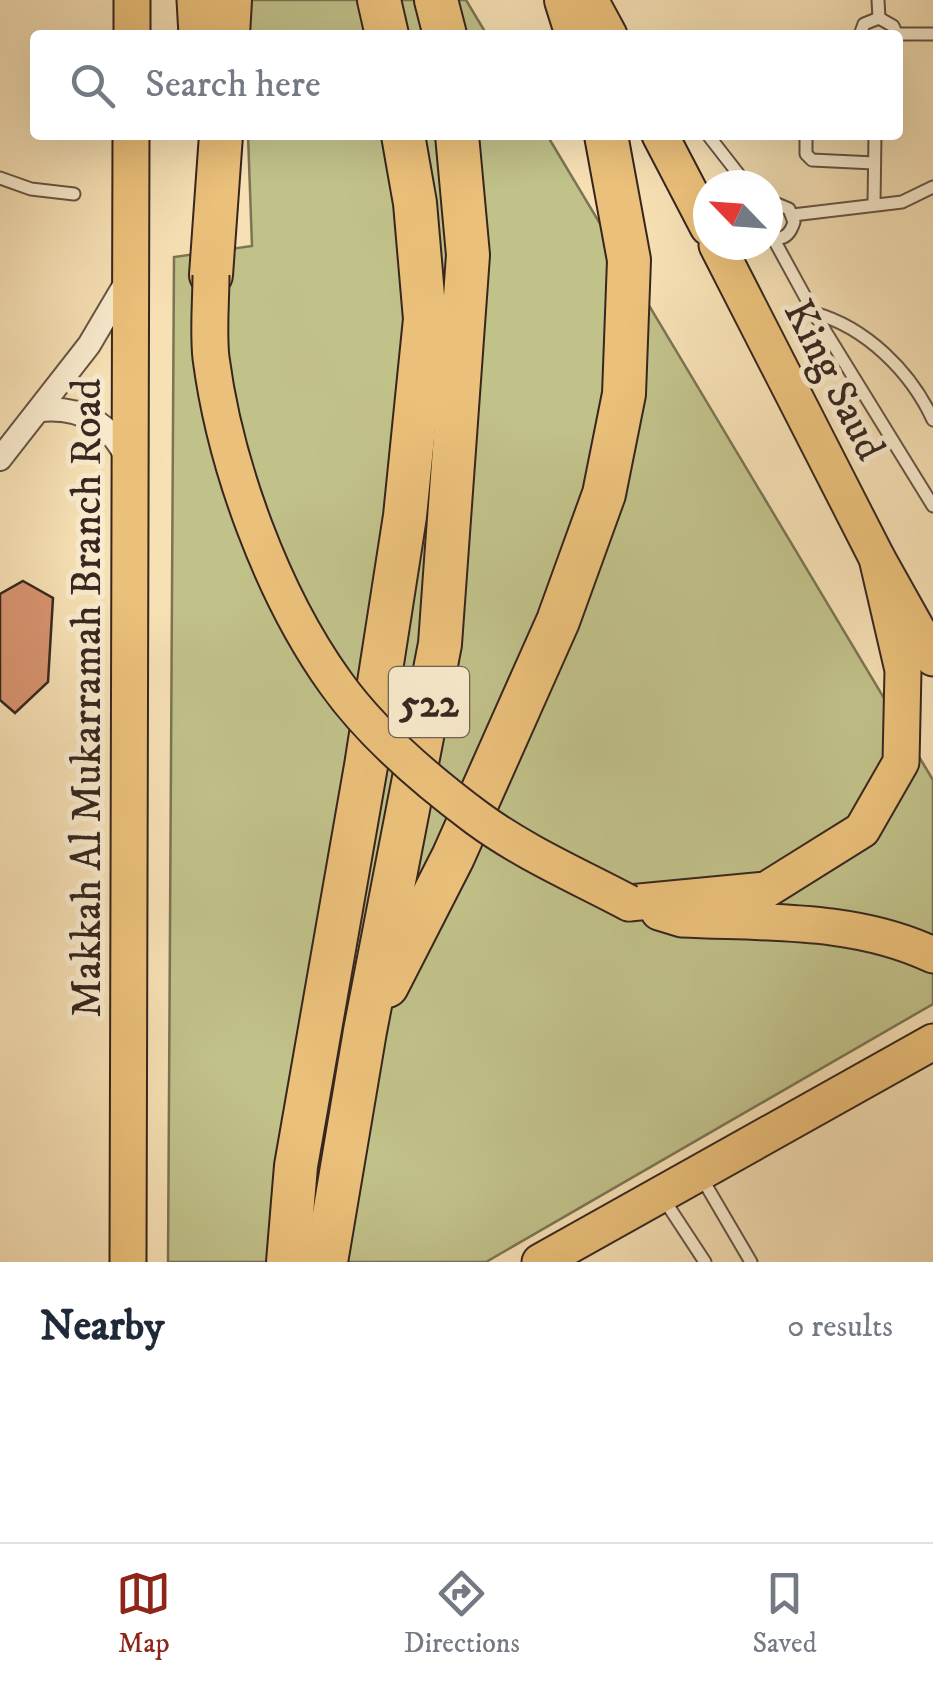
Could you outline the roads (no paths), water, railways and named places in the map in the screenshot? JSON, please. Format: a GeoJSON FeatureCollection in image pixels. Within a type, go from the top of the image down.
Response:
{"type":"FeatureCollection","features":[{"type":"Feature","properties":{"kind":"highway"},"geometry":{"type":"LineString","coordinates":[[228,30],[230,0]]}},
{"type":"Feature","properties":{"kind":"highway"},"geometry":{"type":"LineString","coordinates":[[379,0],[386,30]]}},
{"type":"Feature","properties":{"kind":"highway"},"geometry":{"type":"LineString","coordinates":[[436,0],[444,30]]}},
{"type":"Feature","properties":{"kind":"highway"},"geometry":{"type":"LineString","coordinates":[[566,0],[575,30]]}},
{"type":"Feature","properties":{"kind":"highway"},"geometry":{"type":"LineString","coordinates":[[211,274],[221,140]]}},
{"type":"Feature","properties":{"kind":"highway","name":"522"},"geometry":{"type":"LineString","coordinates":[[288,1262],[296,1166],[405,516],[425,319],[415,203],[405,140]]}},
{"type":"Feature","properties":{"kind":"highway","name":"522"},"geometry":{"type":"LineString","coordinates":[[326,1262],[364,1031],[440,644],[468,255],[458,140]]}},
{"type":"Feature","properties":{"kind":"highway"},"geometry":{"type":"LineString","coordinates":[[364,1031],[453,857],[558,621],[604,494],[624,394],[630,260],[607,140]]}},
{"type":"Feature","properties":{"kind":"highway"},"geometry":{"type":"LineString","coordinates":[[273,1262],[331,966]]}},
{"type":"Feature","properties":{"kind":"main road"},"geometry":{"type":"LineString","coordinates":[[132,0],[132,30]]}},
{"type":"Feature","properties":{"kind":"main road"},"geometry":{"type":"LineString","coordinates":[[195,0],[197,30]]}},
{"type":"Feature","properties":{"kind":"main road"},"geometry":{"type":"LineString","coordinates":[[590,0],[605,30]]}},
{"type":"Feature","properties":{"kind":"main road","name":"Makkah Al Mukarramah Branch Road"},"geometry":{"type":"LineString","coordinates":[[128,1262],[132,140]]}},
{"type":"Feature","properties":{"kind":"main road"},"geometry":{"type":"LineString","coordinates":[[203,140],[211,356],[230,451],[251,515],[296,617],[335,683],[394,747],[478,819],[629,903],[682,920],[842,926],[907,943],[933,955]]}},
{"type":"Feature","properties":{"kind":"main road"},"geometry":{"type":"LineString","coordinates":[[663,140],[693,199]]}},
{"type":"Feature","properties":{"kind":"main road","name":"King Saud"},"geometry":{"type":"LineString","coordinates":[[726,260],[877,558],[933,658]]}},
{"type":"Feature","properties":{"kind":"main road"},"geometry":{"type":"LineString","coordinates":[[629,903],[766,890],[862,830],[900,762],[902,670],[877,558]]}},
{"type":"Feature","properties":{"kind":"main road"},"geometry":{"type":"LineString","coordinates":[[540,1262],[933,1042]]}},
{"type":"Feature","properties":{"kind":"street"},"geometry":{"type":"LineString","coordinates":[[0,459],[89,345],[130,274]]}},
{"type":"Feature","properties":{"kind":"street"},"geometry":{"type":"LineString","coordinates":[[40,410],[71,410],[100,423],[121,446],[132,476]]}},
{"type":"Feature","properties":{"kind":"lane"},"geometry":{"type":"LineString","coordinates":[[878,0],[879,18]]}},
{"type":"Feature","properties":{"kind":"lane"},"geometry":{"type":"LineString","coordinates":[[862,30],[864,24],[879,18],[896,30]]}},
{"type":"Feature","properties":{"kind":"lane"},"geometry":{"type":"LineString","coordinates":[[903,34],[933,34]]}},
{"type":"Feature","properties":{"kind":"lane"},"geometry":{"type":"LineString","coordinates":[[712,140],[735,170]]}},
{"type":"Feature","properties":{"kind":"lane"},"geometry":{"type":"LineString","coordinates":[[806,140],[806,154],[812,160],[874,163]]}},
{"type":"Feature","properties":{"kind":"lane"},"geometry":{"type":"LineString","coordinates":[[874,204],[875,140]]}},
{"type":"Feature","properties":{"kind":"lane"},"geometry":{"type":"LineString","coordinates":[[0,178],[31,189],[74,194]]}},
{"type":"Feature","properties":{"kind":"lane"},"geometry":{"type":"LineString","coordinates":[[793,215],[912,200],[933,187]]}},
{"type":"Feature","properties":{"kind":"lane"},"geometry":{"type":"LineString","coordinates":[[783,206],[793,215],[794,222],[788,235],[783,236]]}},
{"type":"Feature","properties":{"kind":"lane"},"geometry":{"type":"LineString","coordinates":[[783,259],[933,506]]}},
{"type":"Feature","properties":{"kind":"lane"},"geometry":{"type":"LineString","coordinates":[[814,313],[833,318],[877,346],[922,395],[933,420]]}},
{"type":"Feature","properties":{"kind":"lane"},"geometry":{"type":"LineString","coordinates":[[699,1173],[752,1262]]}},
{"type":"Feature","properties":{"kind":"lane"},"geometry":{"type":"LineString","coordinates":[[661,1194],[705,1262]]}}]}
